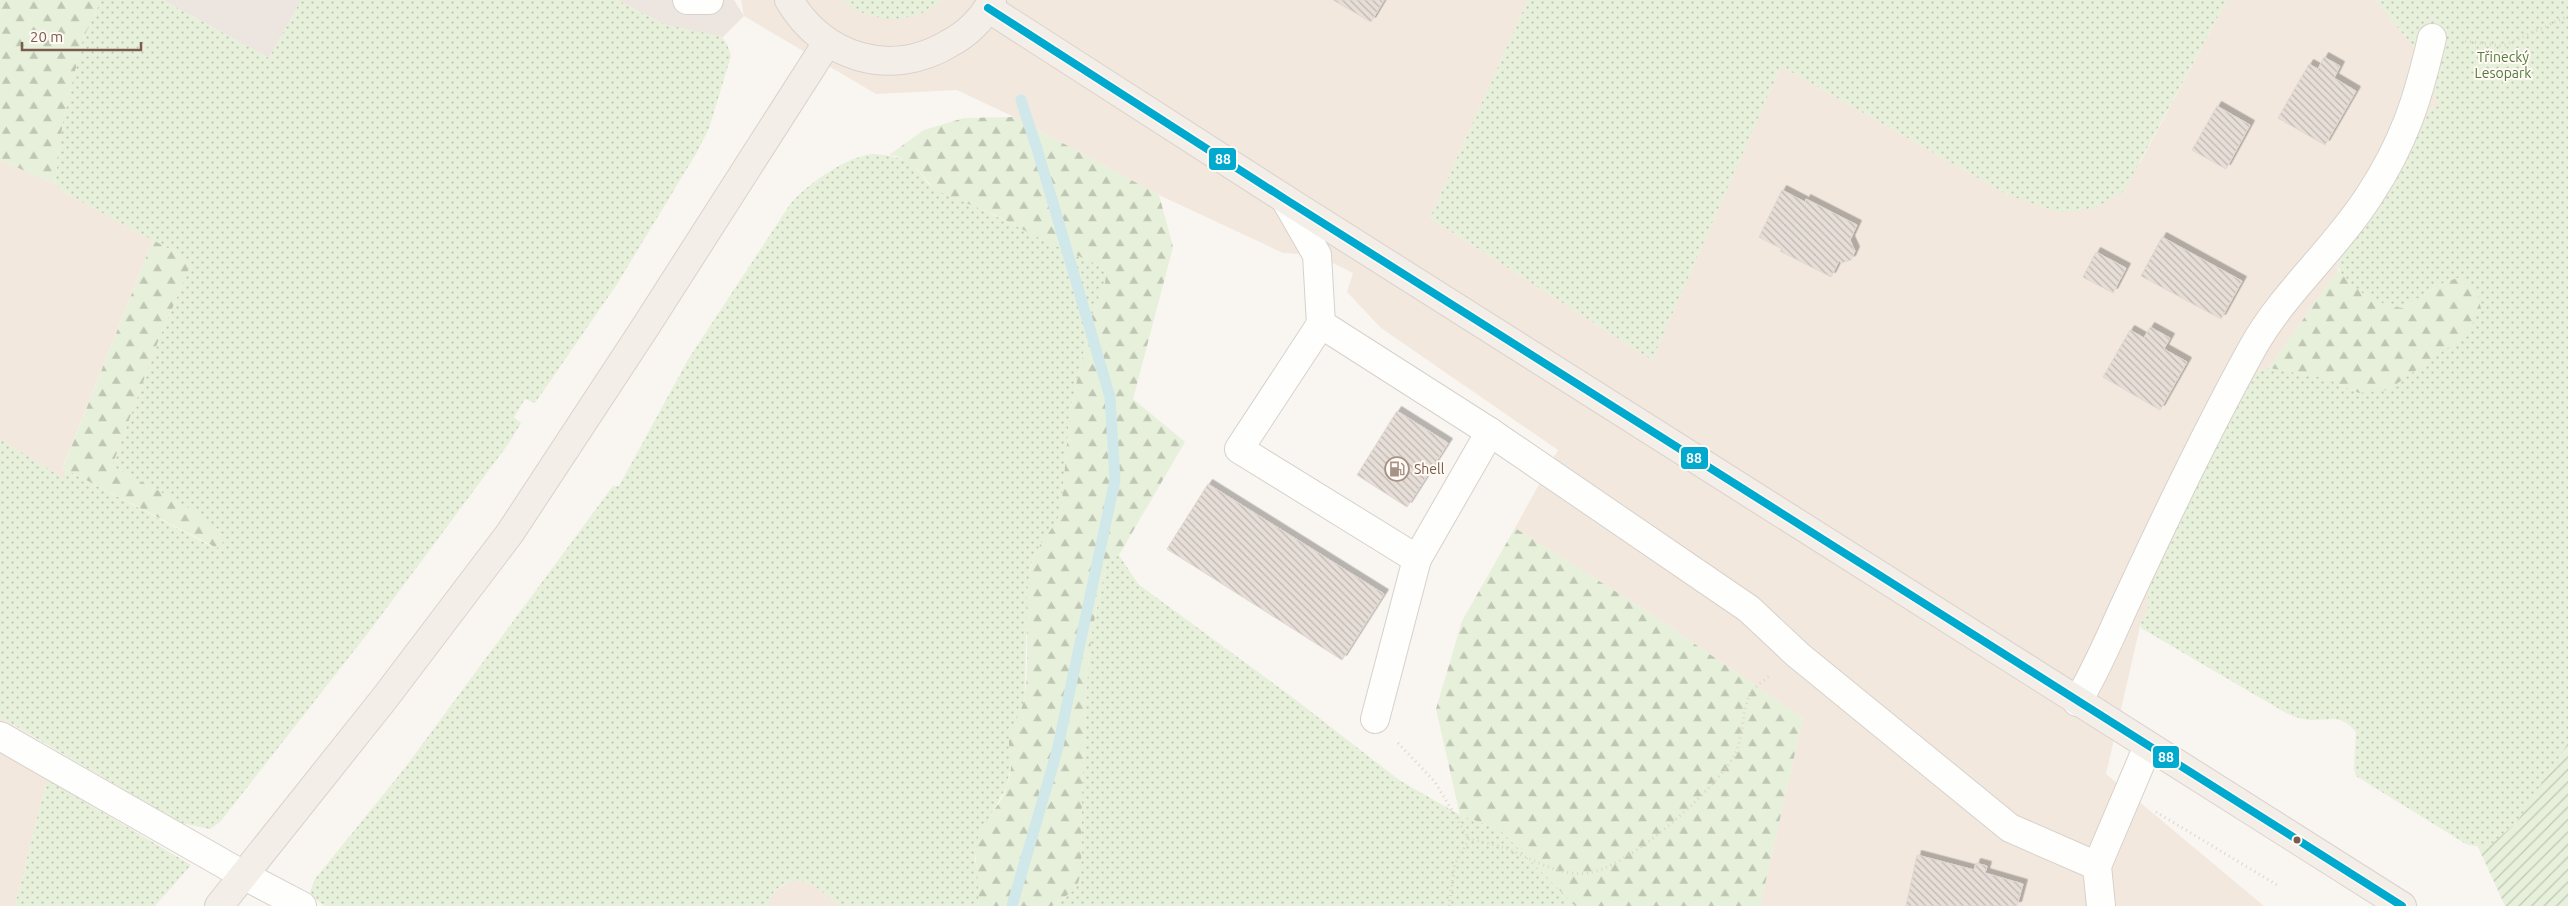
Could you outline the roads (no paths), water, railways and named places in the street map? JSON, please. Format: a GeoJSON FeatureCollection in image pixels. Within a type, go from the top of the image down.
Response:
{"type":"FeatureCollection","features":[{"type":"Feature","properties":{"kind":"main road"},"geometry":{"type":"LineString","coordinates":[[789,0],[800,20],[827,43],[861,58],[897,61],[933,54],[964,35],[990,4],[1285,199],[2402,906]]}},
{"type":"Feature","properties":{"kind":"main road"},"geometry":{"type":"LineString","coordinates":[[219,906],[245,876],[384,699],[510,533],[646,326],[827,43]]}},
{"type":"Feature","properties":{"kind":"street"},"geometry":{"type":"LineString","coordinates":[[687,0],[709,0]]}},
{"type":"Feature","properties":{"kind":"street"},"geometry":{"type":"LineString","coordinates":[[2077,702],[2095,674],[2133,588],[2231,387],[2263,329],[2368,198],[2398,148],[2419,94],[2432,38]]}},
{"type":"Feature","properties":{"kind":"street"},"geometry":{"type":"LineString","coordinates":[[1285,199],[1316,255],[1321,324],[1238,449],[1417,559]]}},
{"type":"Feature","properties":{"kind":"street"},"geometry":{"type":"LineString","coordinates":[[1321,324],[1490,432],[1749,609],[1798,656],[2010,828],[2097,866]]}},
{"type":"Feature","properties":{"kind":"street"},"geometry":{"type":"LineString","coordinates":[[1375,719],[1417,559],[1490,432]]}},
{"type":"Feature","properties":{"kind":"street"},"geometry":{"type":"LineString","coordinates":[[0,736],[245,876],[302,906]]}},
{"type":"Feature","properties":{"kind":"street"},"geometry":{"type":"LineString","coordinates":[[2101,906],[2097,866],[2148,746]]}},
{"type":"Feature","properties":{"kind":"waterway"},"geometry":{"type":"LineString","coordinates":[[1012,906],[1057,751],[1115,480],[1110,397],[1021,100]]}},
{"type":"Feature","properties":{"kind":"place","name":"Shell"},"geometry":{"type":"Point","coordinates":[1397,469]}},
{"type":"Feature","properties":{"kind":"park label","name":"Třinecký Lesopark"},"geometry":{"type":"Point","coordinates":[2503,66]}}]}
